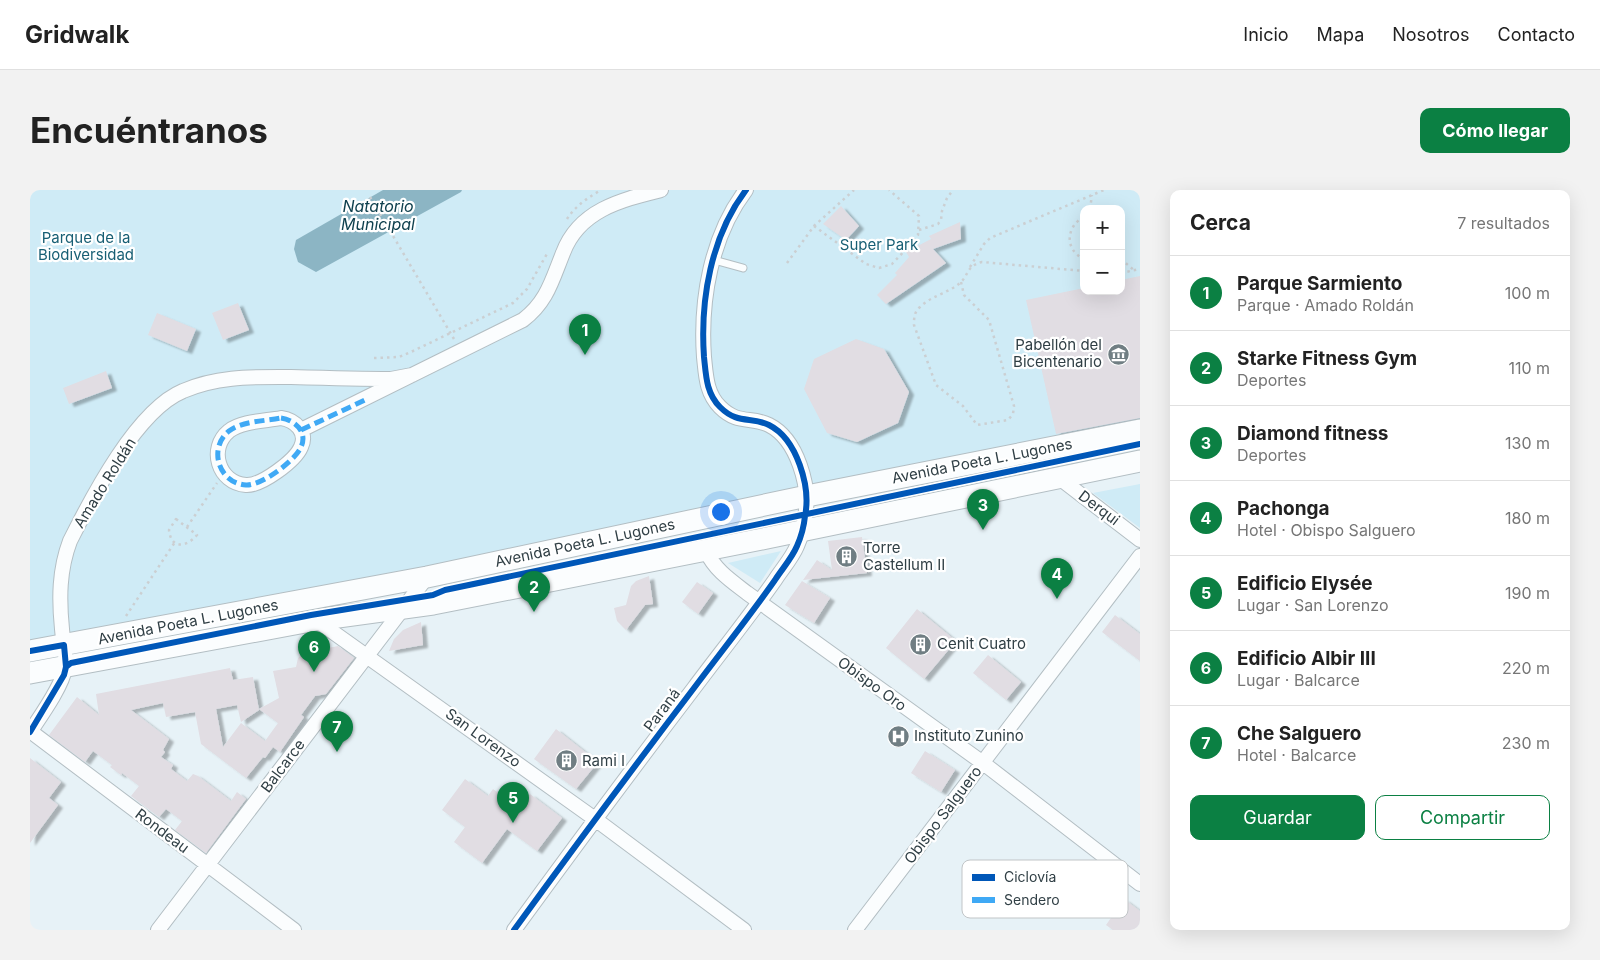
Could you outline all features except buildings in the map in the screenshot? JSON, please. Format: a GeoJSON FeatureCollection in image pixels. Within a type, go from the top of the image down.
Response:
{"type":"FeatureCollection","features":[{"type":"Feature","properties":{"kind":"main road","name":"Avenida Poeta L. Lugones"},"geometry":{"type":"LineString","coordinates":[[30,652],[427,577],[806,496],[1140,430]]}},
{"type":"Feature","properties":{"kind":"main road","name":"Avenida Poeta L. Lugones"},"geometry":{"type":"LineString","coordinates":[[30,673],[316,620],[404,609],[706,551],[1140,461]]}},
{"type":"Feature","properties":{"kind":"street","name":"Amado Roldán"},"geometry":{"type":"LineString","coordinates":[[301,430],[365,400],[523,320],[534,312],[549,290],[571,236],[582,224],[606,206],[625,198],[661,190]]}},
{"type":"Feature","properties":{"kind":"street","name":"Paraná"},"geometry":{"type":"LineString","coordinates":[[514,930],[595,819],[759,602],[797,547],[806,514],[806,496],[799,462],[794,449],[786,438],[770,425],[740,420],[729,415],[718,406],[706,380],[703,320],[706,295],[722,233],[731,213],[746,190]]}},
{"type":"Feature","properties":{"kind":"street","name":"Amado Roldán"},"geometry":{"type":"LineString","coordinates":[[66,667],[61,618],[60,582],[65,555],[70,541],[123,448],[151,415],[167,400],[182,391],[220,380],[247,377],[391,379],[412,376]]}},
{"type":"Feature","properties":{"kind":"street"},"geometry":{"type":"LineString","coordinates":[[281,418],[294,422],[301,430],[303,441],[299,451],[269,477],[258,483],[248,485],[237,483],[228,478],[220,466],[217,456],[219,446],[224,436],[232,429],[281,418]]}},
{"type":"Feature","properties":{"kind":"street","name":"Derqui"},"geometry":{"type":"LineString","coordinates":[[1058,477],[1140,540]]}},
{"type":"Feature","properties":{"kind":"street","name":"Obispo Oro"},"geometry":{"type":"LineString","coordinates":[[706,551],[720,573],[983,763],[1109,860]]}},
{"type":"Feature","properties":{"kind":"street","name":"Obispo Salguero"},"geometry":{"type":"LineString","coordinates":[[855,930],[1140,556]]}},
{"type":"Feature","properties":{"kind":"street","name":"Balcarce"},"geometry":{"type":"LineString","coordinates":[[158,930],[427,577]]}},
{"type":"Feature","properties":{"kind":"street","name":"San Lorenzo"},"geometry":{"type":"LineString","coordinates":[[316,620],[595,819],[744,930]]}},
{"type":"Feature","properties":{"kind":"street"},"geometry":{"type":"LineString","coordinates":[[30,732],[60,684],[66,667]]}},
{"type":"Feature","properties":{"kind":"street","name":"Rondeau"},"geometry":{"type":"LineString","coordinates":[[30,732],[294,930]]}},
{"type":"Feature","properties":{"kind":"street","name":"Obispo Oro"},"geometry":{"type":"LineString","coordinates":[[1128,875],[1140,884]]}},
{"type":"Feature","properties":{"kind":"lane"},"geometry":{"type":"LineString","coordinates":[[714,260],[743,268]]}},
{"type":"Feature","properties":{"kind":"path"},"geometry":{"type":"LineString","coordinates":[[566,221],[570,214],[588,198],[601,190]]}},
{"type":"Feature","properties":{"kind":"path"},"geometry":{"type":"LineString","coordinates":[[787,263],[814,226],[854,190]]}},
{"type":"Feature","properties":{"kind":"path"},"geometry":{"type":"LineString","coordinates":[[814,226],[866,264],[879,268],[892,264],[918,235],[919,216],[889,190]]}},
{"type":"Feature","properties":{"kind":"path"},"geometry":{"type":"LineString","coordinates":[[894,194],[898,190]]}},
{"type":"Feature","properties":{"kind":"path"},"geometry":{"type":"LineString","coordinates":[[919,230],[938,224],[941,220],[947,198],[953,190]]}},
{"type":"Feature","properties":{"kind":"path"},"geometry":{"type":"LineString","coordinates":[[961,282],[964,295],[989,320],[1014,406],[1013,414],[1008,420],[977,425],[963,406],[936,385],[914,325],[914,315],[919,307],[961,282],[984,244],[990,238],[1104,190]]}},
{"type":"Feature","properties":{"kind":"path"},"geometry":{"type":"LineString","coordinates":[[1091,205],[1092,195]]}},
{"type":"Feature","properties":{"kind":"path"},"geometry":{"type":"LineString","coordinates":[[370,197],[461,351]]}},
{"type":"Feature","properties":{"kind":"path"},"geometry":{"type":"LineString","coordinates":[[1080,220],[1073,225],[1069,238],[1074,252],[1080,256]]}},
{"type":"Feature","properties":{"kind":"path"},"geometry":{"type":"LineString","coordinates":[[374,358],[399,357],[513,303],[527,289],[549,251]]}},
{"type":"Feature","properties":{"kind":"path"},"geometry":{"type":"LineString","coordinates":[[968,270],[982,262],[1080,271]]}},
{"type":"Feature","properties":{"kind":"path"},"geometry":{"type":"LineString","coordinates":[[1125,262],[1135,271]]}},
{"type":"Feature","properties":{"kind":"path"},"geometry":{"type":"LineString","coordinates":[[1125,272],[1140,269]]}},
{"type":"Feature","properties":{"kind":"path"},"geometry":{"type":"LineString","coordinates":[[187,527],[217,483]]}},
{"type":"Feature","properties":{"kind":"path"},"geometry":{"type":"LineString","coordinates":[[176,519],[197,535],[187,544],[175,542],[170,535],[170,530],[176,519]]}},
{"type":"Feature","properties":{"kind":"path"},"geometry":{"type":"LineString","coordinates":[[114,635],[175,542]]}},
{"type":"Feature","properties":{"kind":"green space"},"geometry":{"type":"Polygon","coordinates":[[[30,190],[1140,190],[1140,419],[117,630],[30,644],[30,190]]]}},
{"type":"Feature","properties":{"kind":"green space"},"geometry":{"type":"Polygon","coordinates":[[[1140,484],[1140,528],[1093,493],[1140,484]]]}},
{"type":"Feature","properties":{"kind":"green space"},"geometry":{"type":"Polygon","coordinates":[[[781,551],[760,583],[728,563],[781,551]]]}},
{"type":"Feature","properties":{"kind":"water","name":"Natatorio Municipal"},"geometry":{"type":"Polygon","coordinates":[[[383,190],[462,190],[316,272],[298,262],[294,249],[296,240],[383,190]]]}},
{"type":"Feature","properties":{"kind":"marked path"},"geometry":{"type":"LineString","coordinates":[[301,430],[365,400]]}},
{"type":"Feature","properties":{"kind":"marked path"},"geometry":{"type":"LineString","coordinates":[[281,418],[295,424],[303,436],[303,442],[298,453],[277,472],[252,484],[236,483],[229,478],[219,464],[218,455],[219,446],[229,431],[240,425],[281,418]]}},
{"type":"Feature","properties":{"kind":"cycle path"},"geometry":{"type":"LineString","coordinates":[[514,930],[765,594],[792,555],[801,535],[804,524],[806,492],[804,478],[794,452],[779,432],[769,425],[739,418],[727,413],[715,402],[709,390],[706,377],[703,335],[706,291],[710,269],[724,227],[746,190]]}},
{"type":"Feature","properties":{"kind":"cycle path"},"geometry":{"type":"LineString","coordinates":[[66,667],[71,663],[311,615],[433,595],[445,590],[1140,444]]}},
{"type":"Feature","properties":{"kind":"cycle path"},"geometry":{"type":"LineString","coordinates":[[30,651],[64,645],[66,667],[64,675],[30,732]]}},
{"type":"Feature","properties":{"kind":"place","name":"Pabellón del Bicentenario"},"geometry":{"type":"Point","coordinates":[1118,354]}},
{"type":"Feature","properties":{"kind":"place","name":"Parque Sarmiento"},"geometry":{"type":"Point","coordinates":[585,355]}},
{"type":"Feature","properties":{"kind":"place","name":"Diamond fitness"},"geometry":{"type":"Point","coordinates":[983,530]}},
{"type":"Feature","properties":{"kind":"place","name":"Torre Castellum II"},"geometry":{"type":"Point","coordinates":[847,557]}},
{"type":"Feature","properties":{"kind":"place","name":"Pachonga"},"geometry":{"type":"Point","coordinates":[1057,599]}},
{"type":"Feature","properties":{"kind":"place","name":"Starke Fitness Gym"},"geometry":{"type":"Point","coordinates":[534,612]}},
{"type":"Feature","properties":{"kind":"place","name":"Cenit Cuatro"},"geometry":{"type":"Point","coordinates":[921,644]}},
{"type":"Feature","properties":{"kind":"place","name":"Edificio Albir III"},"geometry":{"type":"Point","coordinates":[314,672]}},
{"type":"Feature","properties":{"kind":"place","name":"Instituto Zunino"},"geometry":{"type":"Point","coordinates":[898,736]}},
{"type":"Feature","properties":{"kind":"place","name":"Che Salguero"},"geometry":{"type":"Point","coordinates":[337,752]}},
{"type":"Feature","properties":{"kind":"place","name":"Rami I"},"geometry":{"type":"Point","coordinates":[566,761]}},
{"type":"Feature","properties":{"kind":"place","name":"Edificio Elysée"},"geometry":{"type":"Point","coordinates":[513,823]}},
{"type":"Feature","properties":{"kind":"park label","name":"Super Park"},"geometry":{"type":"Point","coordinates":[879,245]}},
{"type":"Feature","properties":{"kind":"park label","name":"Parque de la Biodiversidad"},"geometry":{"type":"Point","coordinates":[86,246]}}]}
